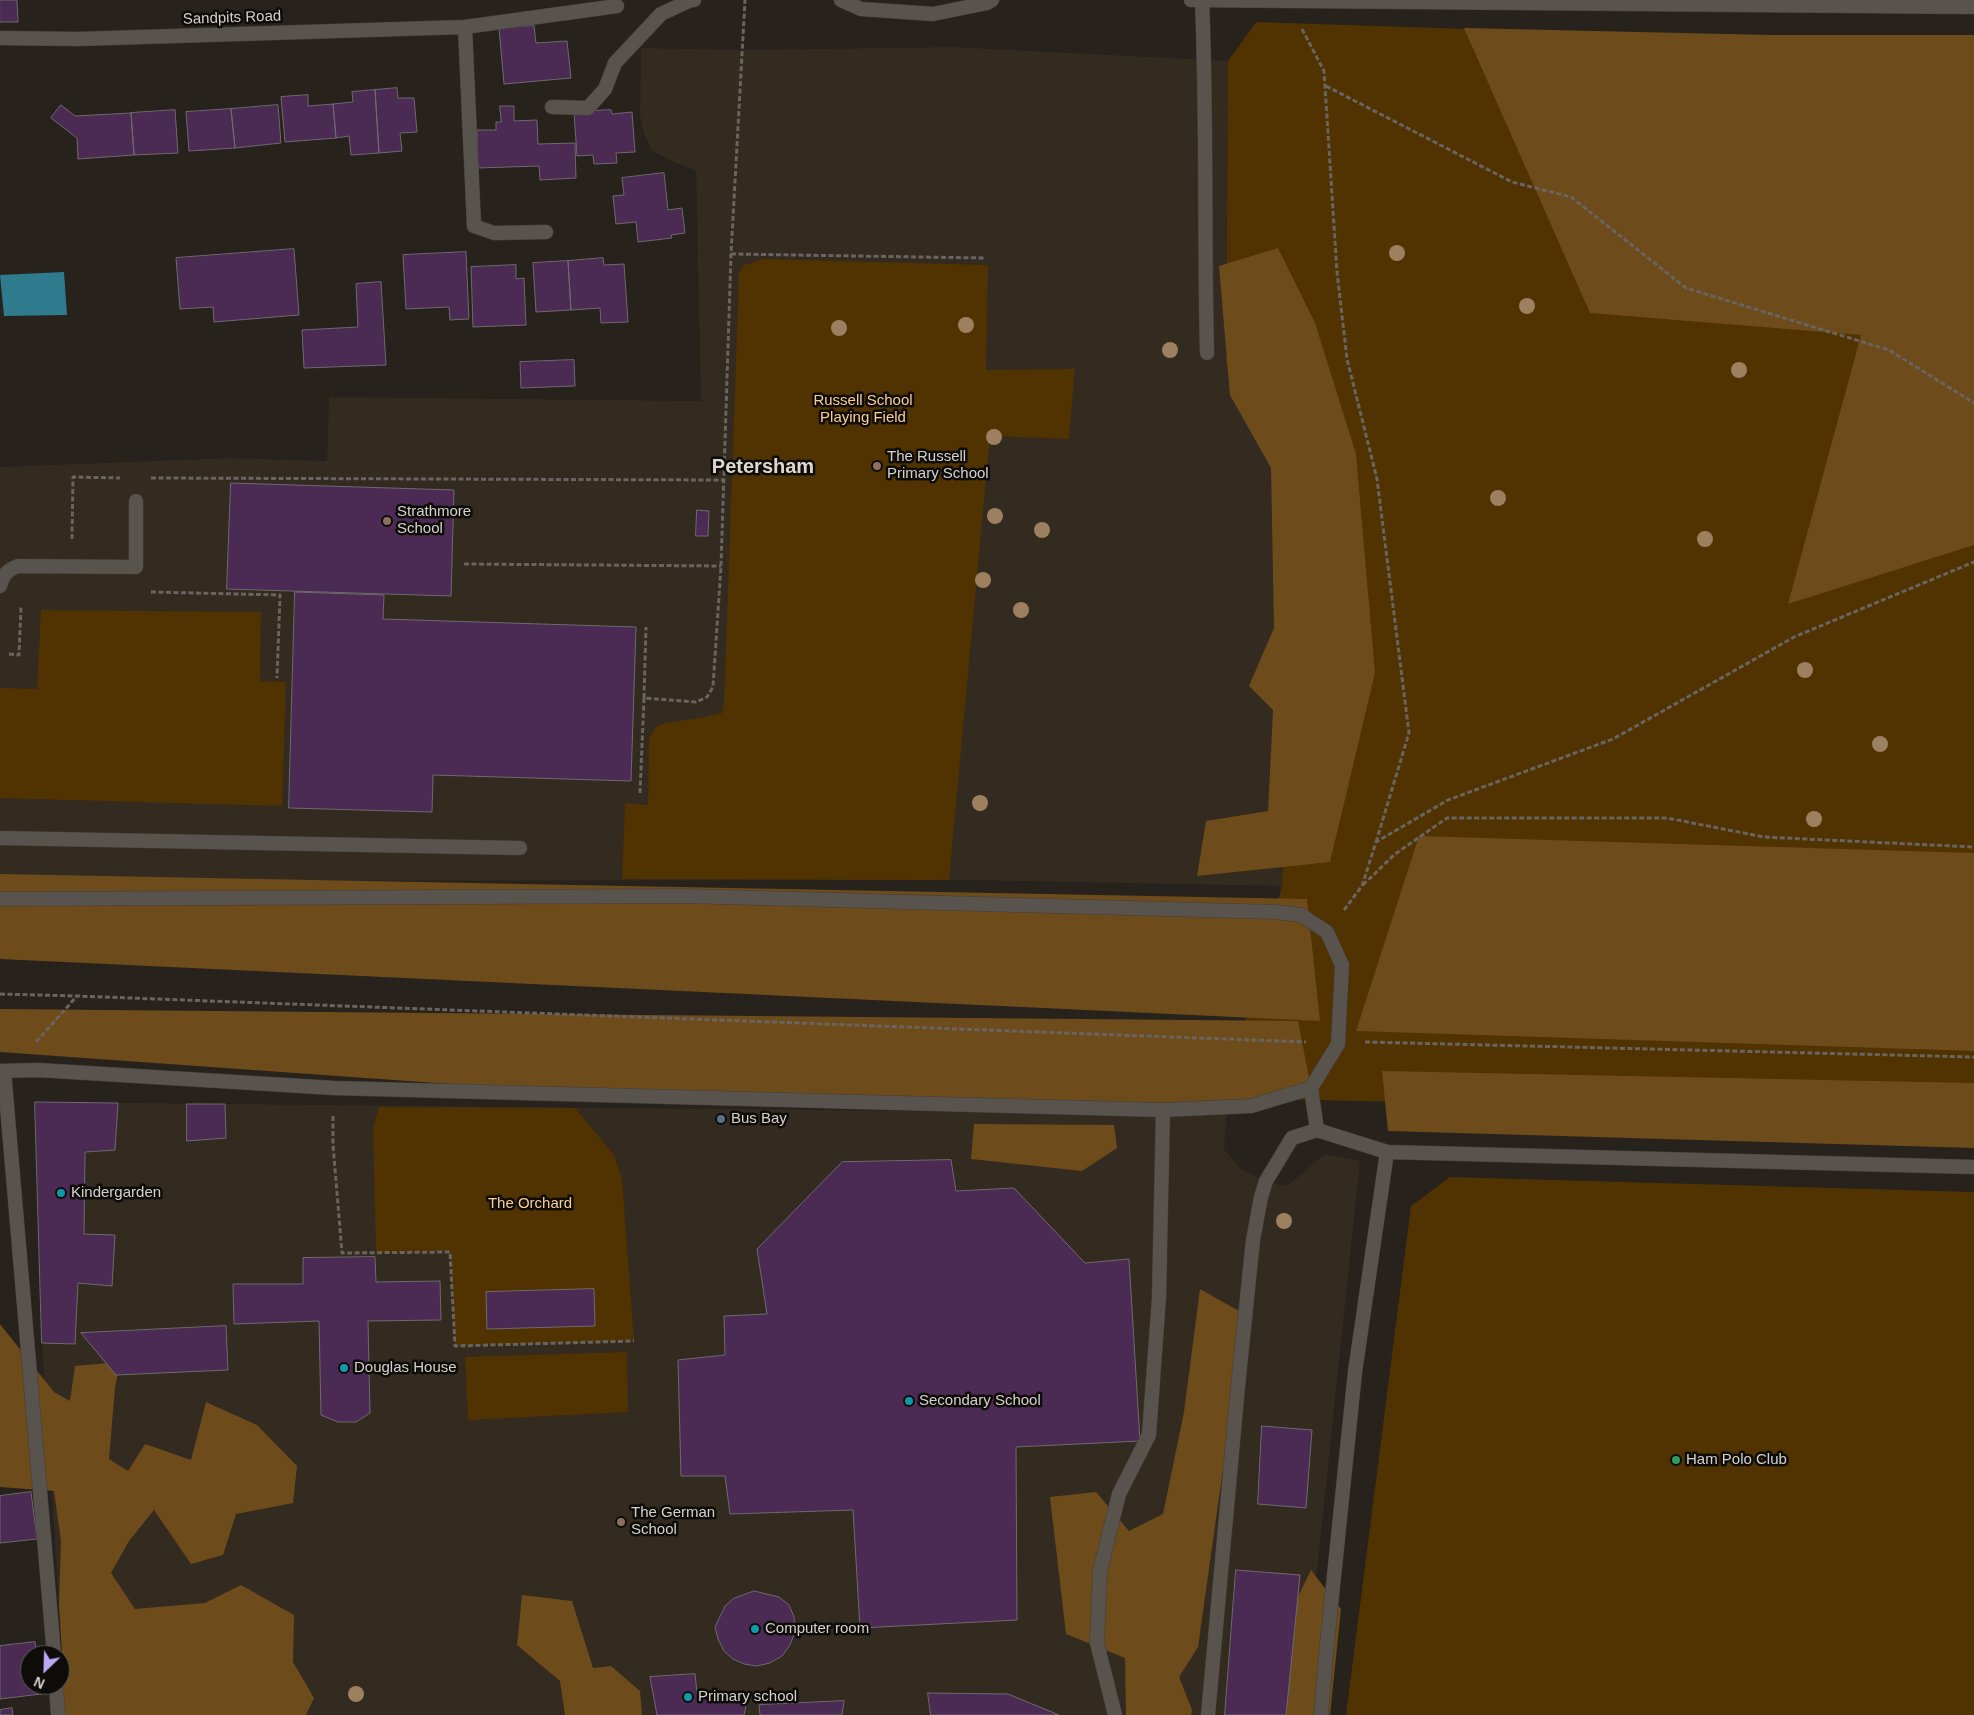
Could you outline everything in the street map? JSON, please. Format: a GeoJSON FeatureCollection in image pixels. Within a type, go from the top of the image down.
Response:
{"type":"FeatureCollection","features":[{"type":"Feature","properties":{"kind":"street"},"geometry":{"type":"LineString","coordinates":[[552,107],[588,108],[605,89],[615,63],[661,14],[694,0]]}},
{"type":"Feature","properties":{"kind":"street"},"geometry":{"type":"LineString","coordinates":[[841,0],[861,9],[933,14],[987,3],[992,0]]}},
{"type":"Feature","properties":{"kind":"street"},"geometry":{"type":"LineString","coordinates":[[1191,0],[1974,6]]}},
{"type":"Feature","properties":{"kind":"street"},"geometry":{"type":"LineString","coordinates":[[1202,0],[1205,65],[1204,208],[1207,353]]}},
{"type":"Feature","properties":{"kind":"street","name":"Sandpits Road"},"geometry":{"type":"LineString","coordinates":[[0,38],[78,39],[465,27],[617,6]]}},
{"type":"Feature","properties":{"kind":"street"},"geometry":{"type":"LineString","coordinates":[[465,27],[474,226],[494,233],[546,232]]}},
{"type":"Feature","properties":{"kind":"street"},"geometry":{"type":"LineString","coordinates":[[0,586],[5,574],[10,569],[18,566],[136,566],[136,501]]}},
{"type":"Feature","properties":{"kind":"street"},"geometry":{"type":"LineString","coordinates":[[0,838],[520,848]]}},
{"type":"Feature","properties":{"kind":"street"},"geometry":{"type":"LineString","coordinates":[[0,899],[684,896],[1198,908],[1301,915],[1327,932],[1342,965],[1338,1044],[1311,1088],[1317,1130]]}},
{"type":"Feature","properties":{"kind":"street"},"geometry":{"type":"LineString","coordinates":[[53,1645],[2,1071],[38,1070],[344,1088],[1162,1110],[1251,1106],[1311,1088]]}},
{"type":"Feature","properties":{"kind":"street"},"geometry":{"type":"LineString","coordinates":[[1115,1715],[1097,1643],[1100,1570],[1119,1494],[1149,1435],[1159,1297],[1162,1110]]}},
{"type":"Feature","properties":{"kind":"street"},"geometry":{"type":"LineString","coordinates":[[1208,1715],[1253,1240],[1260,1197],[1266,1181],[1292,1138],[1317,1130],[1388,1152],[1974,1167]]}},
{"type":"Feature","properties":{"kind":"street"},"geometry":{"type":"LineString","coordinates":[[1321,1715],[1355,1372],[1388,1152]]}},
{"type":"Feature","properties":{"kind":"street"},"geometry":{"type":"LineString","coordinates":[[57,1695],[58,1715]]}},
{"type":"Feature","properties":{"kind":"path"},"geometry":{"type":"LineString","coordinates":[[644,698],[696,702],[707,697],[713,687],[721,566],[731,254],[745,0]]}},
{"type":"Feature","properties":{"kind":"path"},"geometry":{"type":"LineString","coordinates":[[1270,2],[1300,26],[1324,71],[1337,272],[1348,359],[1377,479],[1409,733],[1362,886]]}},
{"type":"Feature","properties":{"kind":"path"},"geometry":{"type":"LineString","coordinates":[[1325,86],[1512,182],[1571,197],[1686,288],[1889,350],[1974,403]]}},
{"type":"Feature","properties":{"kind":"path"},"geometry":{"type":"LineString","coordinates":[[731,254],[984,258]]}},
{"type":"Feature","properties":{"kind":"path"},"geometry":{"type":"LineString","coordinates":[[72,545],[73,477],[122,478]]}},
{"type":"Feature","properties":{"kind":"path"},"geometry":{"type":"LineString","coordinates":[[142,478],[723,480]]}},
{"type":"Feature","properties":{"kind":"path"},"geometry":{"type":"LineString","coordinates":[[1376,842],[1448,800],[1613,738],[1794,637],[1974,562]]}},
{"type":"Feature","properties":{"kind":"path"},"geometry":{"type":"LineString","coordinates":[[464,564],[721,566]]}},
{"type":"Feature","properties":{"kind":"path"},"geometry":{"type":"LineString","coordinates":[[151,592],[280,595],[277,678]]}},
{"type":"Feature","properties":{"kind":"path"},"geometry":{"type":"LineString","coordinates":[[9,654],[19,655],[21,598]]}},
{"type":"Feature","properties":{"kind":"path"},"geometry":{"type":"LineString","coordinates":[[640,794],[646,627]]}},
{"type":"Feature","properties":{"kind":"path"},"geometry":{"type":"LineString","coordinates":[[1327,932],[1362,886],[1395,854],[1447,818],[1667,818],[1764,837],[1974,847]]}},
{"type":"Feature","properties":{"kind":"path"},"geometry":{"type":"LineString","coordinates":[[0,994],[1338,1044],[1372,1042],[1974,1057]]}},
{"type":"Feature","properties":{"kind":"path"},"geometry":{"type":"LineString","coordinates":[[2,1071],[31,1047],[77,996]]}},
{"type":"Feature","properties":{"kind":"path"},"geometry":{"type":"LineString","coordinates":[[333,1145],[342,1255],[450,1252],[455,1346],[634,1341]]}},
{"type":"Feature","properties":{"kind":"shaded area"},"geometry":{"type":"Polygon","coordinates":[[[1464,28],[1770,35],[1974,35],[1974,545],[1788,604],[1861,335],[1590,313],[1464,28]]]}},
{"type":"Feature","properties":{"kind":"shaded area","name":"The Russell Primary School"},"geometry":{"type":"Polygon","coordinates":[[[954,47],[1228,61],[1226,365],[1304,463],[1282,886],[963,880],[0,881],[0,467],[231,458],[327,461],[329,397],[701,401],[696,170],[676,163],[652,151],[644,134],[640,116],[641,48],[743,50],[954,47]]]}},
{"type":"Feature","properties":{"kind":"shaded area"},"geometry":{"type":"Polygon","coordinates":[[[1278,248],[1315,323],[1356,454],[1375,673],[1330,862],[1197,876],[1206,821],[1268,811],[1273,710],[1249,686],[1274,628],[1271,468],[1230,395],[1219,266],[1278,248]]]}},
{"type":"Feature","properties":{"kind":"shaded area"},"geometry":{"type":"Polygon","coordinates":[[[1419,836],[1974,853],[1974,1051],[1356,1031],[1419,836]]]}},
{"type":"Feature","properties":{"kind":"shaded area"},"geometry":{"type":"Polygon","coordinates":[[[0,874],[1307,899],[1320,1021],[0,959],[0,874]]]}},
{"type":"Feature","properties":{"kind":"shaded area"},"geometry":{"type":"Polygon","coordinates":[[[0,1009],[1298,1021],[1311,1088],[1251,1106],[619,1096],[0,1052],[0,1009]]]}},
{"type":"Feature","properties":{"kind":"shaded area"},"geometry":{"type":"Polygon","coordinates":[[[1382,1071],[1974,1083],[1974,1148],[1388,1131],[1382,1071]]]}},
{"type":"Feature","properties":{"kind":"shaded area","name":"The German School"},"geometry":{"type":"Polygon","coordinates":[[[35,1102],[1227,1114],[1224,1149],[1242,1170],[1266,1181],[1287,1186],[1325,1154],[1360,1161],[1302,1715],[66,1715],[65,1695],[70,1695],[70,1645],[61,1645],[42,1343],[35,1102]]]}},
{"type":"Feature","properties":{"kind":"shaded area"},"geometry":{"type":"Polygon","coordinates":[[[974,1124],[1114,1125],[1117,1148],[1082,1171],[971,1159],[974,1124]]]}},
{"type":"Feature","properties":{"kind":"shaded area"},"geometry":{"type":"Polygon","coordinates":[[[1200,1289],[1239,1311],[1224,1462],[1198,1647],[1179,1677],[1192,1710],[1191,1715],[1126,1715],[1125,1658],[1066,1634],[1050,1497],[1096,1492],[1129,1531],[1163,1514],[1184,1412],[1200,1289]]]}},
{"type":"Feature","properties":{"kind":"shaded area"},"geometry":{"type":"Polygon","coordinates":[[[0,1324],[54,1392],[70,1401],[75,1366],[120,1362],[115,1388],[109,1459],[128,1471],[145,1444],[191,1460],[206,1402],[257,1425],[297,1466],[293,1503],[236,1514],[223,1555],[191,1564],[154,1510],[129,1541],[111,1573],[135,1609],[205,1603],[241,1585],[294,1615],[293,1662],[314,1698],[306,1715],[63,1715],[63,1695],[70,1695],[70,1645],[61,1645],[59,1605],[61,1541],[54,1491],[0,1487],[0,1324]]]}},
{"type":"Feature","properties":{"kind":"shaded area"},"geometry":{"type":"Polygon","coordinates":[[[1311,1570],[1341,1609],[1330,1715],[1279,1715],[1289,1615],[1311,1570]]]}},
{"type":"Feature","properties":{"kind":"shaded area"},"geometry":{"type":"Polygon","coordinates":[[[522,1595],[572,1601],[593,1668],[611,1666],[640,1691],[642,1715],[565,1715],[560,1681],[517,1645],[522,1595]]]}},
{"type":"Feature","properties":{"kind":"green space"},"geometry":{"type":"Polygon","coordinates":[[[1256,22],[1651,35],[1974,35],[1974,1115],[1225,1098],[1282,886],[1304,463],[1226,365],[1228,61],[1256,22]]]}},
{"type":"Feature","properties":{"kind":"green space","name":"Russell School Playing Field"},"geometry":{"type":"Polygon","coordinates":[[[763,259],[988,265],[986,370],[1075,369],[1069,439],[990,436],[949,880],[622,879],[625,803],[648,805],[649,738],[656,727],[665,723],[722,713],[724,704],[739,273],[744,265],[763,259]]]}},
{"type":"Feature","properties":{"kind":"green space"},"geometry":{"type":"Polygon","coordinates":[[[41,610],[261,612],[260,681],[286,682],[282,806],[0,798],[0,688],[37,689],[41,610]]]}},
{"type":"Feature","properties":{"kind":"green space","name":"The Orchard"},"geometry":{"type":"Polygon","coordinates":[[[379,1107],[575,1108],[614,1155],[622,1179],[634,1341],[455,1346],[450,1252],[376,1253],[373,1127],[379,1107]]]}},
{"type":"Feature","properties":{"kind":"green space","name":"Ham Polo Club"},"geometry":{"type":"Polygon","coordinates":[[[1450,1177],[1974,1192],[1974,1715],[1346,1715],[1411,1206],[1450,1177]]]}},
{"type":"Feature","properties":{"kind":"green space"},"geometry":{"type":"Polygon","coordinates":[[[627,1352],[628,1412],[468,1420],[465,1357],[627,1352]]]}},
{"type":"Feature","properties":{"kind":"water"},"geometry":{"type":"Polygon","coordinates":[[[64,272],[67,315],[4,316],[0,275],[64,272]]]}},
{"type":"Feature","properties":{"kind":"building"},"geometry":{"type":"Polygon","coordinates":[[[0,0],[17,0],[18,22],[0,22],[0,0]]]}},
{"type":"Feature","properties":{"kind":"building"},"geometry":{"type":"Polygon","coordinates":[[[534,26],[536,43],[567,41],[571,78],[504,84],[499,28],[534,26]]]}},
{"type":"Feature","properties":{"kind":"building"},"geometry":{"type":"Polygon","coordinates":[[[397,88],[398,98],[414,98],[417,132],[400,133],[402,151],[379,153],[375,90],[397,88]]]}},
{"type":"Feature","properties":{"kind":"building"},"geometry":{"type":"Polygon","coordinates":[[[375,90],[379,153],[351,155],[349,136],[336,138],[333,104],[353,102],[352,92],[375,90]]]}},
{"type":"Feature","properties":{"kind":"building"},"geometry":{"type":"Polygon","coordinates":[[[308,95],[308,106],[333,104],[336,138],[285,142],[281,97],[308,95]]]}},
{"type":"Feature","properties":{"kind":"building"},"geometry":{"type":"Polygon","coordinates":[[[61,105],[75,116],[131,113],[134,155],[78,159],[77,138],[51,118],[61,105]]]}},
{"type":"Feature","properties":{"kind":"building"},"geometry":{"type":"Polygon","coordinates":[[[278,105],[281,143],[235,148],[231,109],[278,105]]]}},
{"type":"Feature","properties":{"kind":"building"},"geometry":{"type":"Polygon","coordinates":[[[500,106],[514,106],[514,121],[537,120],[538,144],[575,143],[576,178],[540,180],[539,166],[478,168],[477,130],[496,130],[496,122],[501,122],[500,106]]]}},
{"type":"Feature","properties":{"kind":"building"},"geometry":{"type":"Polygon","coordinates":[[[231,109],[235,148],[189,151],[186,112],[231,109]]]}},
{"type":"Feature","properties":{"kind":"building"},"geometry":{"type":"Polygon","coordinates":[[[175,110],[178,153],[134,155],[131,113],[175,110]]]}},
{"type":"Feature","properties":{"kind":"building"},"geometry":{"type":"Polygon","coordinates":[[[611,110],[612,114],[632,112],[635,152],[616,153],[617,163],[594,164],[593,155],[577,156],[574,112],[611,110]]]}},
{"type":"Feature","properties":{"kind":"building"},"geometry":{"type":"Polygon","coordinates":[[[664,173],[668,210],[682,208],[685,233],[671,235],[672,238],[638,242],[636,222],[616,224],[613,196],[624,195],[622,178],[664,173]]]}},
{"type":"Feature","properties":{"kind":"building"},"geometry":{"type":"Polygon","coordinates":[[[294,249],[299,315],[214,322],[213,307],[180,309],[176,258],[294,249]]]}},
{"type":"Feature","properties":{"kind":"building"},"geometry":{"type":"Polygon","coordinates":[[[466,252],[469,319],[450,320],[449,307],[406,309],[403,255],[466,252]]]}},
{"type":"Feature","properties":{"kind":"building"},"geometry":{"type":"Polygon","coordinates":[[[603,258],[604,265],[624,264],[628,322],[601,323],[600,308],[571,310],[568,261],[603,258]]]}},
{"type":"Feature","properties":{"kind":"building"},"geometry":{"type":"Polygon","coordinates":[[[568,261],[571,310],[536,312],[533,263],[568,261]]]}},
{"type":"Feature","properties":{"kind":"building"},"geometry":{"type":"Polygon","coordinates":[[[516,265],[516,279],[524,278],[526,325],[473,327],[471,267],[516,265]]]}},
{"type":"Feature","properties":{"kind":"building"},"geometry":{"type":"Polygon","coordinates":[[[381,282],[386,365],[304,368],[302,330],[358,327],[356,284],[381,282]]]}},
{"type":"Feature","properties":{"kind":"building"},"geometry":{"type":"Polygon","coordinates":[[[574,360],[575,386],[521,388],[520,362],[574,360]]]}},
{"type":"Feature","properties":{"kind":"building"},"geometry":{"type":"Polygon","coordinates":[[[231,483],[454,490],[451,596],[227,589],[231,483]]]}},
{"type":"Feature","properties":{"kind":"building"},"geometry":{"type":"Polygon","coordinates":[[[697,510],[709,511],[708,536],[696,536],[697,510]]]}},
{"type":"Feature","properties":{"kind":"building"},"geometry":{"type":"Polygon","coordinates":[[[295,592],[384,595],[383,619],[636,627],[631,781],[433,775],[432,812],[289,808],[295,592]]]}},
{"type":"Feature","properties":{"kind":"building","name":"Kindergarden"},"geometry":{"type":"Polygon","coordinates":[[[35,1102],[118,1103],[115,1150],[85,1152],[84,1234],[115,1235],[112,1286],[78,1283],[75,1344],[42,1343],[35,1102]]]}},
{"type":"Feature","properties":{"kind":"building"},"geometry":{"type":"Polygon","coordinates":[[[187,1104],[225,1104],[226,1138],[187,1141],[187,1104]]]}},
{"type":"Feature","properties":{"kind":"building","name":"Secondary School"},"geometry":{"type":"Polygon","coordinates":[[[951,1160],[956,1191],[1014,1188],[1085,1263],[1129,1259],[1140,1441],[1016,1447],[1017,1620],[860,1628],[853,1510],[730,1514],[725,1476],[681,1476],[678,1360],[725,1355],[724,1316],[767,1314],[757,1249],[842,1162],[951,1160]]]}},
{"type":"Feature","properties":{"kind":"building","name":"Douglas House"},"geometry":{"type":"Polygon","coordinates":[[[375,1257],[376,1282],[440,1281],[441,1320],[368,1321],[370,1413],[356,1422],[338,1422],[321,1415],[319,1321],[234,1324],[233,1284],[303,1284],[303,1258],[375,1257]]]}},
{"type":"Feature","properties":{"kind":"building"},"geometry":{"type":"Polygon","coordinates":[[[594,1289],[595,1326],[487,1329],[486,1292],[594,1289]]]}},
{"type":"Feature","properties":{"kind":"building"},"geometry":{"type":"Polygon","coordinates":[[[226,1326],[228,1370],[116,1375],[81,1333],[226,1326]]]}},
{"type":"Feature","properties":{"kind":"building"},"geometry":{"type":"Polygon","coordinates":[[[1262,1426],[1312,1430],[1306,1508],[1258,1504],[1262,1426]]]}},
{"type":"Feature","properties":{"kind":"building"},"geometry":{"type":"Polygon","coordinates":[[[31,1492],[37,1539],[0,1543],[0,1496],[31,1492]]]}},
{"type":"Feature","properties":{"kind":"building"},"geometry":{"type":"Polygon","coordinates":[[[1236,1570],[1300,1575],[1286,1715],[1225,1715],[1236,1570]]]}},
{"type":"Feature","properties":{"kind":"building","name":"Computer room"},"geometry":{"type":"Polygon","coordinates":[[[754,1591],[779,1597],[789,1605],[794,1617],[795,1632],[790,1645],[782,1656],[770,1663],[757,1666],[744,1664],[733,1659],[724,1651],[715,1627],[725,1606],[733,1599],[754,1591]]]}},
{"type":"Feature","properties":{"kind":"building"},"geometry":{"type":"Polygon","coordinates":[[[35,1642],[35,1645],[20,1645],[20,1695],[33,1695],[0,1699],[0,1646],[35,1642]]]}},
{"type":"Feature","properties":{"kind":"building","name":"Primary school"},"geometry":{"type":"Polygon","coordinates":[[[695,1674],[697,1693],[747,1701],[744,1715],[657,1715],[650,1677],[695,1674]]]}},
{"type":"Feature","properties":{"kind":"building"},"geometry":{"type":"Polygon","coordinates":[[[928,1693],[1008,1694],[1059,1715],[931,1715],[928,1693]]]}},
{"type":"Feature","properties":{"kind":"building"},"geometry":{"type":"Polygon","coordinates":[[[844,1701],[842,1715],[760,1715],[759,1705],[844,1701]]]}},
{"type":"Feature","properties":{"kind":"building"},"geometry":{"type":"Polygon","coordinates":[[[12,1708],[13,1715],[0,1715],[0,1710],[12,1708]]]}},
{"type":"Feature","properties":{"kind":"place","name":"The Russell Primary School"},"geometry":{"type":"Point","coordinates":[877,466]}},
{"type":"Feature","properties":{"kind":"place","name":"Strathmore School"},"geometry":{"type":"Point","coordinates":[387,521]}},
{"type":"Feature","properties":{"kind":"place","name":"Bus Bay"},"geometry":{"type":"Point","coordinates":[721,1119]}},
{"type":"Feature","properties":{"kind":"place","name":"Kindergarden"},"geometry":{"type":"Point","coordinates":[61,1193]}},
{"type":"Feature","properties":{"kind":"place","name":"Douglas House"},"geometry":{"type":"Point","coordinates":[344,1368]}},
{"type":"Feature","properties":{"kind":"place","name":"Secondary School"},"geometry":{"type":"Point","coordinates":[909,1401]}},
{"type":"Feature","properties":{"kind":"place","name":"Ham Polo Club"},"geometry":{"type":"Point","coordinates":[1676,1460]}},
{"type":"Feature","properties":{"kind":"place","name":"The German School"},"geometry":{"type":"Point","coordinates":[621,1522]}},
{"type":"Feature","properties":{"kind":"place","name":"Computer room"},"geometry":{"type":"Point","coordinates":[755,1629]}},
{"type":"Feature","properties":{"kind":"place","name":"Primary school"},"geometry":{"type":"Point","coordinates":[688,1697]}},
{"type":"Feature","properties":{"kind":"district","name":"Petersham"},"geometry":{"type":"Point","coordinates":[763,467]}}]}
